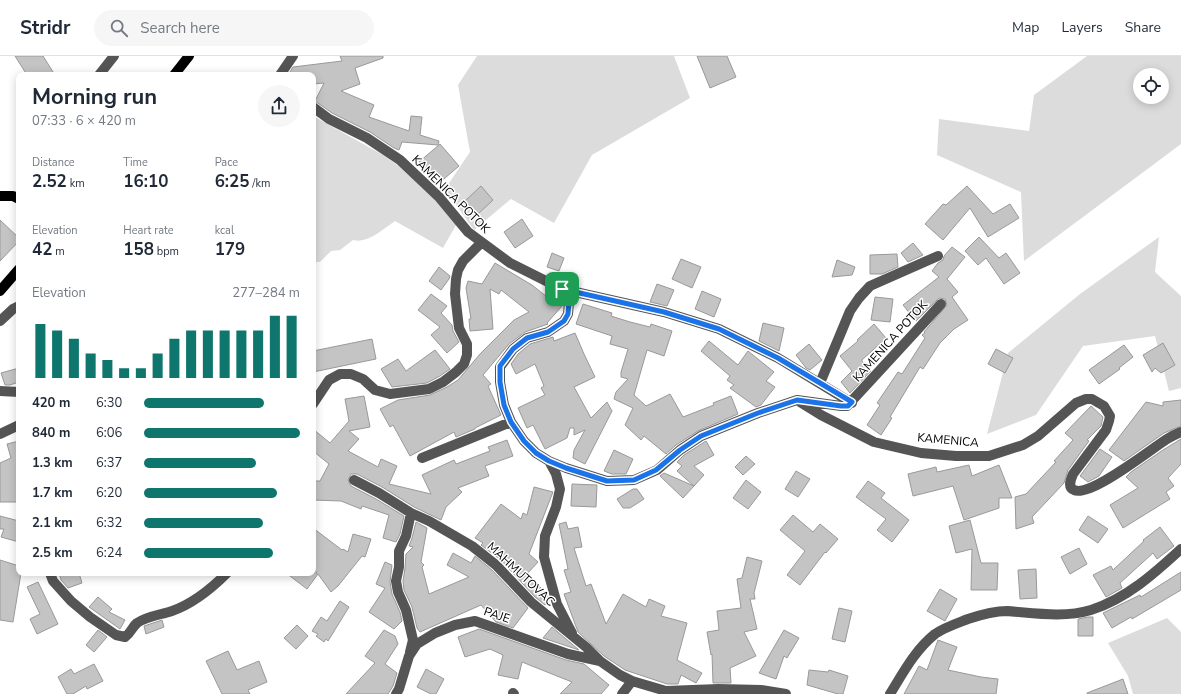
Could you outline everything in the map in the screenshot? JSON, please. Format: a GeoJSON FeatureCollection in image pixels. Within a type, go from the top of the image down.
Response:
{"type":"FeatureCollection","features":[{"type":"Feature","properties":{"kind":"main road"},"geometry":{"type":"LineString","coordinates":[[176,72],[189,56]]}},
{"type":"Feature","properties":{"kind":"main road"},"geometry":{"type":"LineString","coordinates":[[0,196],[13,196],[16,198]]}},
{"type":"Feature","properties":{"kind":"main road"},"geometry":{"type":"LineString","coordinates":[[0,291],[16,272]]}},
{"type":"Feature","properties":{"kind":"street"},"geometry":{"type":"LineString","coordinates":[[101,72],[114,56]]}},
{"type":"Feature","properties":{"kind":"street"},"geometry":{"type":"LineString","coordinates":[[282,72],[293,56]]}},
{"type":"Feature","properties":{"kind":"street","name":"KAMENICA POTOK"},"geometry":{"type":"LineString","coordinates":[[316,109],[328,118],[367,138],[400,160],[439,197],[468,232],[510,263],[562,289],[664,312],[719,329],[778,358],[852,402],[941,304]]}},
{"type":"Feature","properties":{"kind":"street"},"geometry":{"type":"LineString","coordinates":[[316,400],[329,380],[340,374],[351,374],[364,379],[375,390],[390,394],[429,389],[443,382],[456,372],[464,364],[468,355],[467,344],[460,328],[455,294],[456,279],[458,270],[463,261],[481,243]]}},
{"type":"Feature","properties":{"kind":"street"},"geometry":{"type":"LineString","coordinates":[[820,383],[850,311],[870,286],[938,256]]}},
{"type":"Feature","properties":{"kind":"street"},"geometry":{"type":"LineString","coordinates":[[562,289],[569,302],[568,314],[564,321],[548,332],[527,338],[513,349],[500,366],[500,382],[504,405],[511,422],[524,441],[536,453],[549,461],[566,468],[607,481],[634,480],[656,470],[680,450],[701,436],[758,413],[797,400],[841,406],[848,406],[852,402]]}},
{"type":"Feature","properties":{"kind":"street"},"geometry":{"type":"LineString","coordinates":[[0,321],[16,308]]}},
{"type":"Feature","properties":{"kind":"street"},"geometry":{"type":"LineString","coordinates":[[0,391],[16,392]]}},
{"type":"Feature","properties":{"kind":"street","name":"KAMENICA"},"geometry":{"type":"LineString","coordinates":[[797,400],[821,415],[874,442],[921,452],[956,456],[989,456],[1023,444],[1038,436],[1076,403],[1082,400],[1092,399],[1104,406],[1108,412],[1109,421],[1106,430],[1073,474],[1070,481],[1070,487],[1072,490],[1078,491],[1096,486],[1181,432]]}},
{"type":"Feature","properties":{"kind":"street"},"geometry":{"type":"LineString","coordinates":[[422,458],[511,422]]}},
{"type":"Feature","properties":{"kind":"street"},"geometry":{"type":"LineString","coordinates":[[0,434],[16,426]]}},
{"type":"Feature","properties":{"kind":"street"},"geometry":{"type":"LineString","coordinates":[[549,461],[556,474],[560,489],[556,507],[545,536],[544,557],[558,604],[574,638]]}},
{"type":"Feature","properties":{"kind":"street","name":"MAHMUTOVAC"},"geometry":{"type":"LineString","coordinates":[[354,480],[472,546],[496,565],[531,602],[586,647],[600,661],[620,675],[632,681],[666,692],[719,689],[754,690],[784,694]]}},
{"type":"Feature","properties":{"kind":"street"},"geometry":{"type":"LineString","coordinates":[[409,656],[413,640],[406,610],[398,592],[396,581],[399,567],[399,551],[406,536],[411,513]]}},
{"type":"Feature","properties":{"kind":"street"},"geometry":{"type":"LineString","coordinates":[[890,694],[905,669],[921,647],[936,633],[957,623],[981,615],[1004,611],[1061,614],[1091,610],[1118,599],[1165,564],[1181,549]]}},
{"type":"Feature","properties":{"kind":"street"},"geometry":{"type":"LineString","coordinates":[[51,576],[53,581],[71,601],[90,617],[116,635],[126,637],[131,633],[136,624],[147,618],[173,611],[189,603],[223,576]]}},
{"type":"Feature","properties":{"kind":"street","name":"PAJE"},"geometry":{"type":"LineString","coordinates":[[396,694],[399,689],[409,656],[417,644],[455,625],[475,621],[568,654],[600,661]]}},
{"type":"Feature","properties":{"kind":"street"},"geometry":{"type":"LineString","coordinates":[[622,694],[632,681]]}},
{"type":"Feature","properties":{"kind":"shaded area"},"geometry":{"type":"Polygon","coordinates":[[[477,56],[674,56],[690,98],[592,155],[554,223],[511,199],[474,230],[445,189],[470,152],[458,85],[477,56]]]}},
{"type":"Feature","properties":{"kind":"shaded area"},"geometry":{"type":"Polygon","coordinates":[[[1087,56],[1181,56],[1181,144],[1024,261],[1021,192],[937,155],[939,119],[1029,131],[1034,95],[1087,56]]]}},
{"type":"Feature","properties":{"kind":"shaded area"},"geometry":{"type":"Polygon","coordinates":[[[316,118],[383,155],[400,167],[437,202],[456,225],[443,248],[395,221],[370,238],[359,241],[353,240],[340,250],[331,251],[320,262],[316,262],[316,118]]]}},
{"type":"Feature","properties":{"kind":"shaded area"},"geometry":{"type":"Polygon","coordinates":[[[1159,237],[1155,272],[1181,296],[1181,388],[1169,391],[1155,336],[1083,346],[1036,415],[987,434],[1008,353],[1080,294],[1159,237]]]}},
{"type":"Feature","properties":{"kind":"shaded area"},"geometry":{"type":"Polygon","coordinates":[[[1167,618],[1181,632],[1181,694],[1133,694],[1128,676],[1108,643],[1167,618]]]}},
{"type":"Feature","properties":{"kind":"building"},"geometry":{"type":"Polygon","coordinates":[[[15,56],[43,56],[53,72],[25,72],[15,56]]]}},
{"type":"Feature","properties":{"kind":"building"},"geometry":{"type":"Polygon","coordinates":[[[340,56],[383,56],[383,58],[355,68],[360,84],[341,91],[374,105],[369,117],[409,131],[411,116],[422,117],[420,135],[439,141],[438,145],[402,142],[399,150],[394,148],[370,132],[332,113],[316,102],[324,83],[316,84],[316,72],[290,72],[293,67],[342,61],[340,56]]]}},
{"type":"Feature","properties":{"kind":"building"},"geometry":{"type":"Polygon","coordinates":[[[697,56],[727,56],[736,77],[710,88],[697,56]]]}},
{"type":"Feature","properties":{"kind":"building"},"geometry":{"type":"Polygon","coordinates":[[[440,144],[459,166],[438,184],[419,162],[440,144]]]}},
{"type":"Feature","properties":{"kind":"building"},"geometry":{"type":"Polygon","coordinates":[[[481,186],[493,200],[478,214],[465,201],[481,186]]]}},
{"type":"Feature","properties":{"kind":"building"},"geometry":{"type":"Polygon","coordinates":[[[967,186],[993,214],[1010,204],[1019,218],[988,237],[970,208],[943,240],[925,224],[943,204],[946,205],[967,186]]]}},
{"type":"Feature","properties":{"kind":"building"},"geometry":{"type":"Polygon","coordinates":[[[522,219],[533,236],[515,248],[504,232],[522,219]]]}},
{"type":"Feature","properties":{"kind":"building"},"geometry":{"type":"Polygon","coordinates":[[[0,220],[16,235],[16,244],[0,261],[0,220]]]}},
{"type":"Feature","properties":{"kind":"building"},"geometry":{"type":"Polygon","coordinates":[[[979,237],[999,258],[1006,253],[1020,273],[1004,284],[986,258],[978,265],[965,251],[979,237]]]}},
{"type":"Feature","properties":{"kind":"building"},"geometry":{"type":"Polygon","coordinates":[[[913,243],[923,255],[908,262],[901,253],[913,243]]]}},
{"type":"Feature","properties":{"kind":"building"},"geometry":{"type":"Polygon","coordinates":[[[952,247],[965,257],[947,279],[958,292],[952,297],[968,320],[954,329],[940,343],[923,369],[920,367],[881,435],[867,425],[880,405],[877,403],[898,372],[902,374],[925,338],[922,335],[947,305],[945,299],[939,298],[916,321],[903,305],[939,277],[932,271],[938,263],[943,260],[944,256],[952,247]]]}},
{"type":"Feature","properties":{"kind":"building"},"geometry":{"type":"Polygon","coordinates":[[[552,253],[564,258],[559,271],[547,267],[552,253]]]}},
{"type":"Feature","properties":{"kind":"building"},"geometry":{"type":"Polygon","coordinates":[[[897,254],[898,267],[882,274],[870,274],[870,255],[897,254]]]}},
{"type":"Feature","properties":{"kind":"building"},"geometry":{"type":"Polygon","coordinates":[[[681,259],[701,267],[692,288],[672,279],[681,259]]]}},
{"type":"Feature","properties":{"kind":"building"},"geometry":{"type":"Polygon","coordinates":[[[837,260],[855,267],[852,275],[832,277],[837,260]]]}},
{"type":"Feature","properties":{"kind":"building"},"geometry":{"type":"Polygon","coordinates":[[[495,263],[532,285],[547,297],[549,295],[562,303],[562,306],[547,323],[548,324],[525,332],[509,344],[483,375],[491,384],[488,386],[501,415],[456,437],[454,432],[410,456],[393,425],[390,427],[380,409],[398,400],[430,395],[458,380],[480,354],[514,320],[529,312],[501,290],[499,294],[490,289],[493,329],[470,331],[469,319],[471,319],[466,288],[468,281],[482,284],[495,263]]]}},
{"type":"Feature","properties":{"kind":"building"},"geometry":{"type":"Polygon","coordinates":[[[439,267],[450,276],[441,290],[429,281],[439,267]]]}},
{"type":"Feature","properties":{"kind":"building"},"geometry":{"type":"Polygon","coordinates":[[[657,284],[674,290],[667,306],[650,302],[657,284]]]}},
{"type":"Feature","properties":{"kind":"building"},"geometry":{"type":"Polygon","coordinates":[[[702,291],[721,299],[714,317],[695,309],[702,291]]]}},
{"type":"Feature","properties":{"kind":"building"},"geometry":{"type":"Polygon","coordinates":[[[431,294],[447,306],[441,313],[452,325],[453,331],[459,342],[447,353],[431,335],[440,327],[418,310],[431,294]]]}},
{"type":"Feature","properties":{"kind":"building"},"geometry":{"type":"Polygon","coordinates":[[[875,297],[893,299],[890,322],[871,320],[875,297]]]}},
{"type":"Feature","properties":{"kind":"building"},"geometry":{"type":"Polygon","coordinates":[[[583,304],[612,313],[611,316],[630,322],[650,327],[651,324],[672,331],[664,356],[647,350],[634,395],[646,406],[670,394],[683,417],[714,405],[713,403],[731,396],[738,414],[698,431],[676,445],[666,454],[644,436],[641,440],[625,425],[633,408],[614,399],[616,392],[628,379],[621,377],[621,372],[628,349],[610,344],[612,336],[576,324],[583,304]]]}},
{"type":"Feature","properties":{"kind":"building"},"geometry":{"type":"Polygon","coordinates":[[[763,323],[784,328],[779,351],[759,341],[763,323]]]}},
{"type":"Feature","properties":{"kind":"building"},"geometry":{"type":"Polygon","coordinates":[[[874,324],[886,338],[862,360],[871,371],[850,393],[841,382],[852,371],[840,356],[858,341],[857,340],[874,324]]]}},
{"type":"Feature","properties":{"kind":"building"},"geometry":{"type":"Polygon","coordinates":[[[575,333],[595,377],[574,387],[591,418],[607,402],[612,411],[585,464],[573,458],[574,450],[585,430],[574,435],[574,428],[570,428],[567,438],[545,449],[533,425],[527,428],[518,408],[545,395],[541,388],[544,386],[535,364],[516,374],[511,364],[518,354],[530,344],[553,337],[554,341],[575,333]]]}},
{"type":"Feature","properties":{"kind":"building"},"geometry":{"type":"Polygon","coordinates":[[[372,339],[376,359],[316,371],[316,350],[372,339]]]}},
{"type":"Feature","properties":{"kind":"building"},"geometry":{"type":"Polygon","coordinates":[[[709,341],[738,365],[748,351],[774,372],[766,381],[775,387],[761,405],[756,407],[730,388],[734,385],[727,380],[730,376],[701,351],[709,341]]]}},
{"type":"Feature","properties":{"kind":"building"},"geometry":{"type":"Polygon","coordinates":[[[1163,343],[1175,365],[1161,373],[1155,368],[1152,372],[1143,355],[1163,343]]]}},
{"type":"Feature","properties":{"kind":"building"},"geometry":{"type":"Polygon","coordinates":[[[809,344],[822,360],[810,370],[806,368],[796,355],[809,344]]]}},
{"type":"Feature","properties":{"kind":"building"},"geometry":{"type":"Polygon","coordinates":[[[1124,345],[1133,357],[1119,368],[1120,369],[1099,384],[1089,370],[1124,345]]]}},
{"type":"Feature","properties":{"kind":"building"},"geometry":{"type":"Polygon","coordinates":[[[996,349],[1013,358],[1005,373],[988,364],[996,349]]]}},
{"type":"Feature","properties":{"kind":"building"},"geometry":{"type":"Polygon","coordinates":[[[435,350],[450,369],[427,383],[392,387],[381,369],[398,359],[406,371],[435,350]]]}},
{"type":"Feature","properties":{"kind":"building"},"geometry":{"type":"Polygon","coordinates":[[[16,369],[16,383],[5,385],[1,373],[16,369]]]}},
{"type":"Feature","properties":{"kind":"building"},"geometry":{"type":"Polygon","coordinates":[[[364,396],[370,427],[349,431],[359,439],[348,451],[378,467],[381,459],[397,466],[389,484],[431,494],[422,475],[454,460],[456,464],[490,451],[488,447],[507,440],[513,456],[485,466],[489,476],[458,488],[462,492],[446,507],[441,520],[414,507],[382,487],[357,474],[351,474],[348,480],[351,486],[404,516],[400,534],[396,542],[383,538],[389,515],[362,506],[361,509],[341,501],[316,500],[316,481],[320,481],[329,464],[316,453],[316,431],[330,443],[349,421],[345,399],[364,396]]]}},
{"type":"Feature","properties":{"kind":"building"},"geometry":{"type":"Polygon","coordinates":[[[1181,400],[1181,426],[1164,433],[1124,461],[1109,450],[1146,402],[1163,406],[1163,402],[1181,400]]]}},
{"type":"Feature","properties":{"kind":"building"},"geometry":{"type":"Polygon","coordinates":[[[1091,406],[1103,417],[1101,426],[1087,440],[1089,441],[1068,470],[1064,483],[1032,517],[1034,523],[1016,529],[1015,497],[1026,494],[1056,462],[1054,461],[1073,440],[1065,433],[1091,406]]]}},
{"type":"Feature","properties":{"kind":"building"},"geometry":{"type":"Polygon","coordinates":[[[1181,439],[1181,464],[1168,478],[1174,486],[1166,492],[1170,499],[1123,528],[1110,505],[1138,488],[1126,477],[1131,472],[1181,439]]]}},
{"type":"Feature","properties":{"kind":"building"},"geometry":{"type":"Polygon","coordinates":[[[706,441],[714,455],[694,466],[704,475],[694,486],[677,471],[682,466],[677,462],[684,455],[706,441]]]}},
{"type":"Feature","properties":{"kind":"building"},"geometry":{"type":"Polygon","coordinates":[[[16,442],[16,502],[0,502],[0,463],[11,458],[7,444],[16,442]]]}},
{"type":"Feature","properties":{"kind":"building"},"geometry":{"type":"Polygon","coordinates":[[[1100,449],[1112,457],[1099,476],[1088,482],[1080,476],[1100,449]]]}},
{"type":"Feature","properties":{"kind":"building"},"geometry":{"type":"Polygon","coordinates":[[[614,450],[633,459],[626,474],[612,474],[604,471],[614,450]]]}},
{"type":"Feature","properties":{"kind":"building"},"geometry":{"type":"Polygon","coordinates":[[[746,456],[755,464],[743,475],[735,467],[746,456]]]}},
{"type":"Feature","properties":{"kind":"building"},"geometry":{"type":"Polygon","coordinates":[[[969,465],[972,476],[999,465],[1012,498],[999,498],[999,508],[964,520],[953,486],[913,496],[908,474],[936,467],[937,472],[969,465]]]}},
{"type":"Feature","properties":{"kind":"building"},"geometry":{"type":"Polygon","coordinates":[[[796,471],[810,479],[798,497],[785,489],[796,471]]]}},
{"type":"Feature","properties":{"kind":"building"},"geometry":{"type":"Polygon","coordinates":[[[664,473],[694,486],[683,498],[660,476],[664,473]]]}},
{"type":"Feature","properties":{"kind":"building"},"geometry":{"type":"Polygon","coordinates":[[[746,480],[761,492],[748,509],[733,498],[746,480]]]}},
{"type":"Feature","properties":{"kind":"building"},"geometry":{"type":"Polygon","coordinates":[[[868,481],[885,493],[881,498],[909,520],[892,542],[877,530],[886,519],[856,497],[868,481]]]}},
{"type":"Feature","properties":{"kind":"building"},"geometry":{"type":"Polygon","coordinates":[[[572,484],[597,485],[596,507],[571,506],[572,484]]]}},
{"type":"Feature","properties":{"kind":"building"},"geometry":{"type":"Polygon","coordinates":[[[534,487],[553,492],[529,554],[538,562],[527,574],[547,594],[549,601],[545,605],[535,597],[501,560],[481,545],[483,543],[475,538],[501,504],[521,519],[523,513],[527,515],[534,487]]]}},
{"type":"Feature","properties":{"kind":"building"},"geometry":{"type":"Polygon","coordinates":[[[633,489],[637,489],[644,499],[630,508],[623,508],[617,499],[633,489]]]}},
{"type":"Feature","properties":{"kind":"building"},"geometry":{"type":"Polygon","coordinates":[[[793,515],[813,532],[820,524],[838,539],[826,553],[825,552],[800,585],[787,575],[805,551],[780,530],[793,515]]]}},
{"type":"Feature","properties":{"kind":"building"},"geometry":{"type":"Polygon","coordinates":[[[0,516],[16,520],[16,541],[1,537],[4,529],[0,529],[0,516]]]}},
{"type":"Feature","properties":{"kind":"building"},"geometry":{"type":"Polygon","coordinates":[[[1088,516],[1108,529],[1098,543],[1079,530],[1088,516]]]}},
{"type":"Feature","properties":{"kind":"building"},"geometry":{"type":"Polygon","coordinates":[[[970,520],[981,563],[998,563],[997,590],[971,590],[972,549],[956,553],[949,526],[970,520]]]}},
{"type":"Feature","properties":{"kind":"building"},"geometry":{"type":"Polygon","coordinates":[[[416,522],[427,528],[421,562],[424,565],[422,567],[429,594],[469,577],[447,565],[453,553],[471,563],[475,556],[492,570],[528,608],[513,628],[496,622],[481,605],[420,632],[417,628],[412,607],[404,590],[403,581],[406,554],[413,547],[409,546],[416,522]]]}},
{"type":"Feature","properties":{"kind":"building"},"geometry":{"type":"Polygon","coordinates":[[[566,522],[568,529],[578,527],[582,547],[574,548],[586,586],[591,584],[606,624],[623,594],[646,607],[649,599],[665,606],[661,616],[687,623],[677,660],[702,673],[696,683],[681,675],[678,684],[667,684],[625,670],[604,656],[578,632],[564,594],[571,592],[564,570],[568,569],[559,524],[566,522]]]}},
{"type":"Feature","properties":{"kind":"building"},"geometry":{"type":"Polygon","coordinates":[[[1160,527],[1174,546],[1157,559],[1153,553],[1120,583],[1122,588],[1106,597],[1093,575],[1111,566],[1113,570],[1144,541],[1143,540],[1160,527]]]}},
{"type":"Feature","properties":{"kind":"building"},"geometry":{"type":"Polygon","coordinates":[[[316,530],[342,550],[343,549],[348,552],[353,534],[371,539],[365,557],[362,556],[338,586],[331,592],[318,574],[307,589],[290,576],[316,576],[316,530]]]}},
{"type":"Feature","properties":{"kind":"building"},"geometry":{"type":"Polygon","coordinates":[[[1079,548],[1087,564],[1070,574],[1061,557],[1079,548]]]}},
{"type":"Feature","properties":{"kind":"building"},"geometry":{"type":"Polygon","coordinates":[[[747,557],[762,561],[754,593],[755,599],[750,599],[757,629],[744,632],[756,656],[730,668],[731,683],[713,683],[712,654],[711,655],[707,632],[719,630],[717,611],[741,608],[737,579],[742,578],[747,557]]]}},
{"type":"Feature","properties":{"kind":"building"},"geometry":{"type":"Polygon","coordinates":[[[0,560],[16,565],[16,576],[21,576],[13,622],[0,620],[0,560]]]}},
{"type":"Feature","properties":{"kind":"building"},"geometry":{"type":"Polygon","coordinates":[[[385,562],[392,565],[390,582],[392,594],[400,612],[402,621],[394,629],[369,612],[385,588],[376,584],[385,562]]]}},
{"type":"Feature","properties":{"kind":"building"},"geometry":{"type":"Polygon","coordinates":[[[1036,569],[1037,598],[1020,599],[1018,570],[1036,569]]]}},
{"type":"Feature","properties":{"kind":"building"},"geometry":{"type":"Polygon","coordinates":[[[1181,572],[1181,590],[1132,619],[1131,617],[1112,628],[1103,613],[1140,595],[1141,597],[1181,572]]]}},
{"type":"Feature","properties":{"kind":"building"},"geometry":{"type":"Polygon","coordinates":[[[60,576],[80,576],[82,583],[68,588],[61,580],[60,576]]]}},
{"type":"Feature","properties":{"kind":"building"},"geometry":{"type":"Polygon","coordinates":[[[38,582],[58,624],[37,634],[30,619],[40,614],[27,587],[38,582]]]}},
{"type":"Feature","properties":{"kind":"building"},"geometry":{"type":"Polygon","coordinates":[[[940,589],[957,599],[945,621],[927,611],[940,589]]]}},
{"type":"Feature","properties":{"kind":"building"},"geometry":{"type":"Polygon","coordinates":[[[98,597],[112,609],[109,612],[125,620],[120,629],[89,607],[98,597]]]}},
{"type":"Feature","properties":{"kind":"building"},"geometry":{"type":"Polygon","coordinates":[[[340,601],[349,607],[328,641],[326,639],[324,642],[316,636],[318,634],[312,631],[321,617],[327,621],[340,601]]]}},
{"type":"Feature","properties":{"kind":"building"},"geometry":{"type":"Polygon","coordinates":[[[839,608],[852,611],[845,642],[832,639],[839,608]]]}},
{"type":"Feature","properties":{"kind":"building"},"geometry":{"type":"Polygon","coordinates":[[[1093,617],[1093,636],[1078,636],[1078,619],[1093,617]]]}},
{"type":"Feature","properties":{"kind":"building"},"geometry":{"type":"Polygon","coordinates":[[[162,620],[164,627],[146,634],[144,626],[162,620]]]}},
{"type":"Feature","properties":{"kind":"building"},"geometry":{"type":"Polygon","coordinates":[[[297,625],[308,636],[296,649],[284,638],[297,625]]]}},
{"type":"Feature","properties":{"kind":"building"},"geometry":{"type":"Polygon","coordinates":[[[552,627],[579,650],[543,638],[552,627]]]}},
{"type":"Feature","properties":{"kind":"building"},"geometry":{"type":"Polygon","coordinates":[[[479,629],[566,660],[584,664],[609,685],[601,694],[560,694],[572,682],[522,662],[518,679],[498,675],[503,655],[490,649],[465,657],[458,637],[479,629]]]}},
{"type":"Feature","properties":{"kind":"building"},"geometry":{"type":"Polygon","coordinates":[[[98,630],[107,637],[94,652],[86,645],[98,630]]]}},
{"type":"Feature","properties":{"kind":"building"},"geometry":{"type":"Polygon","coordinates":[[[384,630],[395,636],[398,644],[385,664],[397,673],[393,686],[388,694],[346,694],[375,663],[365,656],[384,630]]]}},
{"type":"Feature","properties":{"kind":"building"},"geometry":{"type":"Polygon","coordinates":[[[784,630],[799,638],[787,658],[784,656],[776,679],[759,673],[784,630]]]}},
{"type":"Feature","properties":{"kind":"building"},"geometry":{"type":"Polygon","coordinates":[[[938,640],[957,647],[948,670],[998,679],[996,694],[904,694],[919,666],[927,670],[938,640]]]}},
{"type":"Feature","properties":{"kind":"building"},"geometry":{"type":"Polygon","coordinates":[[[228,651],[237,670],[259,661],[267,682],[248,690],[250,694],[222,694],[206,661],[228,651]]]}},
{"type":"Feature","properties":{"kind":"building"},"geometry":{"type":"Polygon","coordinates":[[[94,664],[103,681],[87,689],[86,686],[73,694],[67,694],[58,677],[71,669],[74,674],[94,664]]]}},
{"type":"Feature","properties":{"kind":"building"},"geometry":{"type":"Polygon","coordinates":[[[426,669],[444,679],[436,694],[431,694],[417,687],[426,669]]]}},
{"type":"Feature","properties":{"kind":"building"},"geometry":{"type":"Polygon","coordinates":[[[809,670],[828,672],[829,670],[848,676],[843,694],[838,694],[807,685],[809,670]]]}},
{"type":"Feature","properties":{"kind":"building"},"geometry":{"type":"Polygon","coordinates":[[[1123,679],[1128,694],[1087,694],[1087,693],[1123,679]]]}},
{"type":"Feature","properties":{"kind":"route"},"geometry":{"type":"LineString","coordinates":[[562,289],[664,312],[688,321],[719,329],[778,358],[852,402],[848,406],[841,406],[797,400],[758,413],[701,436],[680,450],[656,470],[634,480],[607,481],[566,468],[549,461],[536,453],[524,441],[511,422],[504,405],[500,382],[500,366],[513,349],[527,338],[548,332],[564,321],[568,314],[569,302],[562,289]]}}]}
